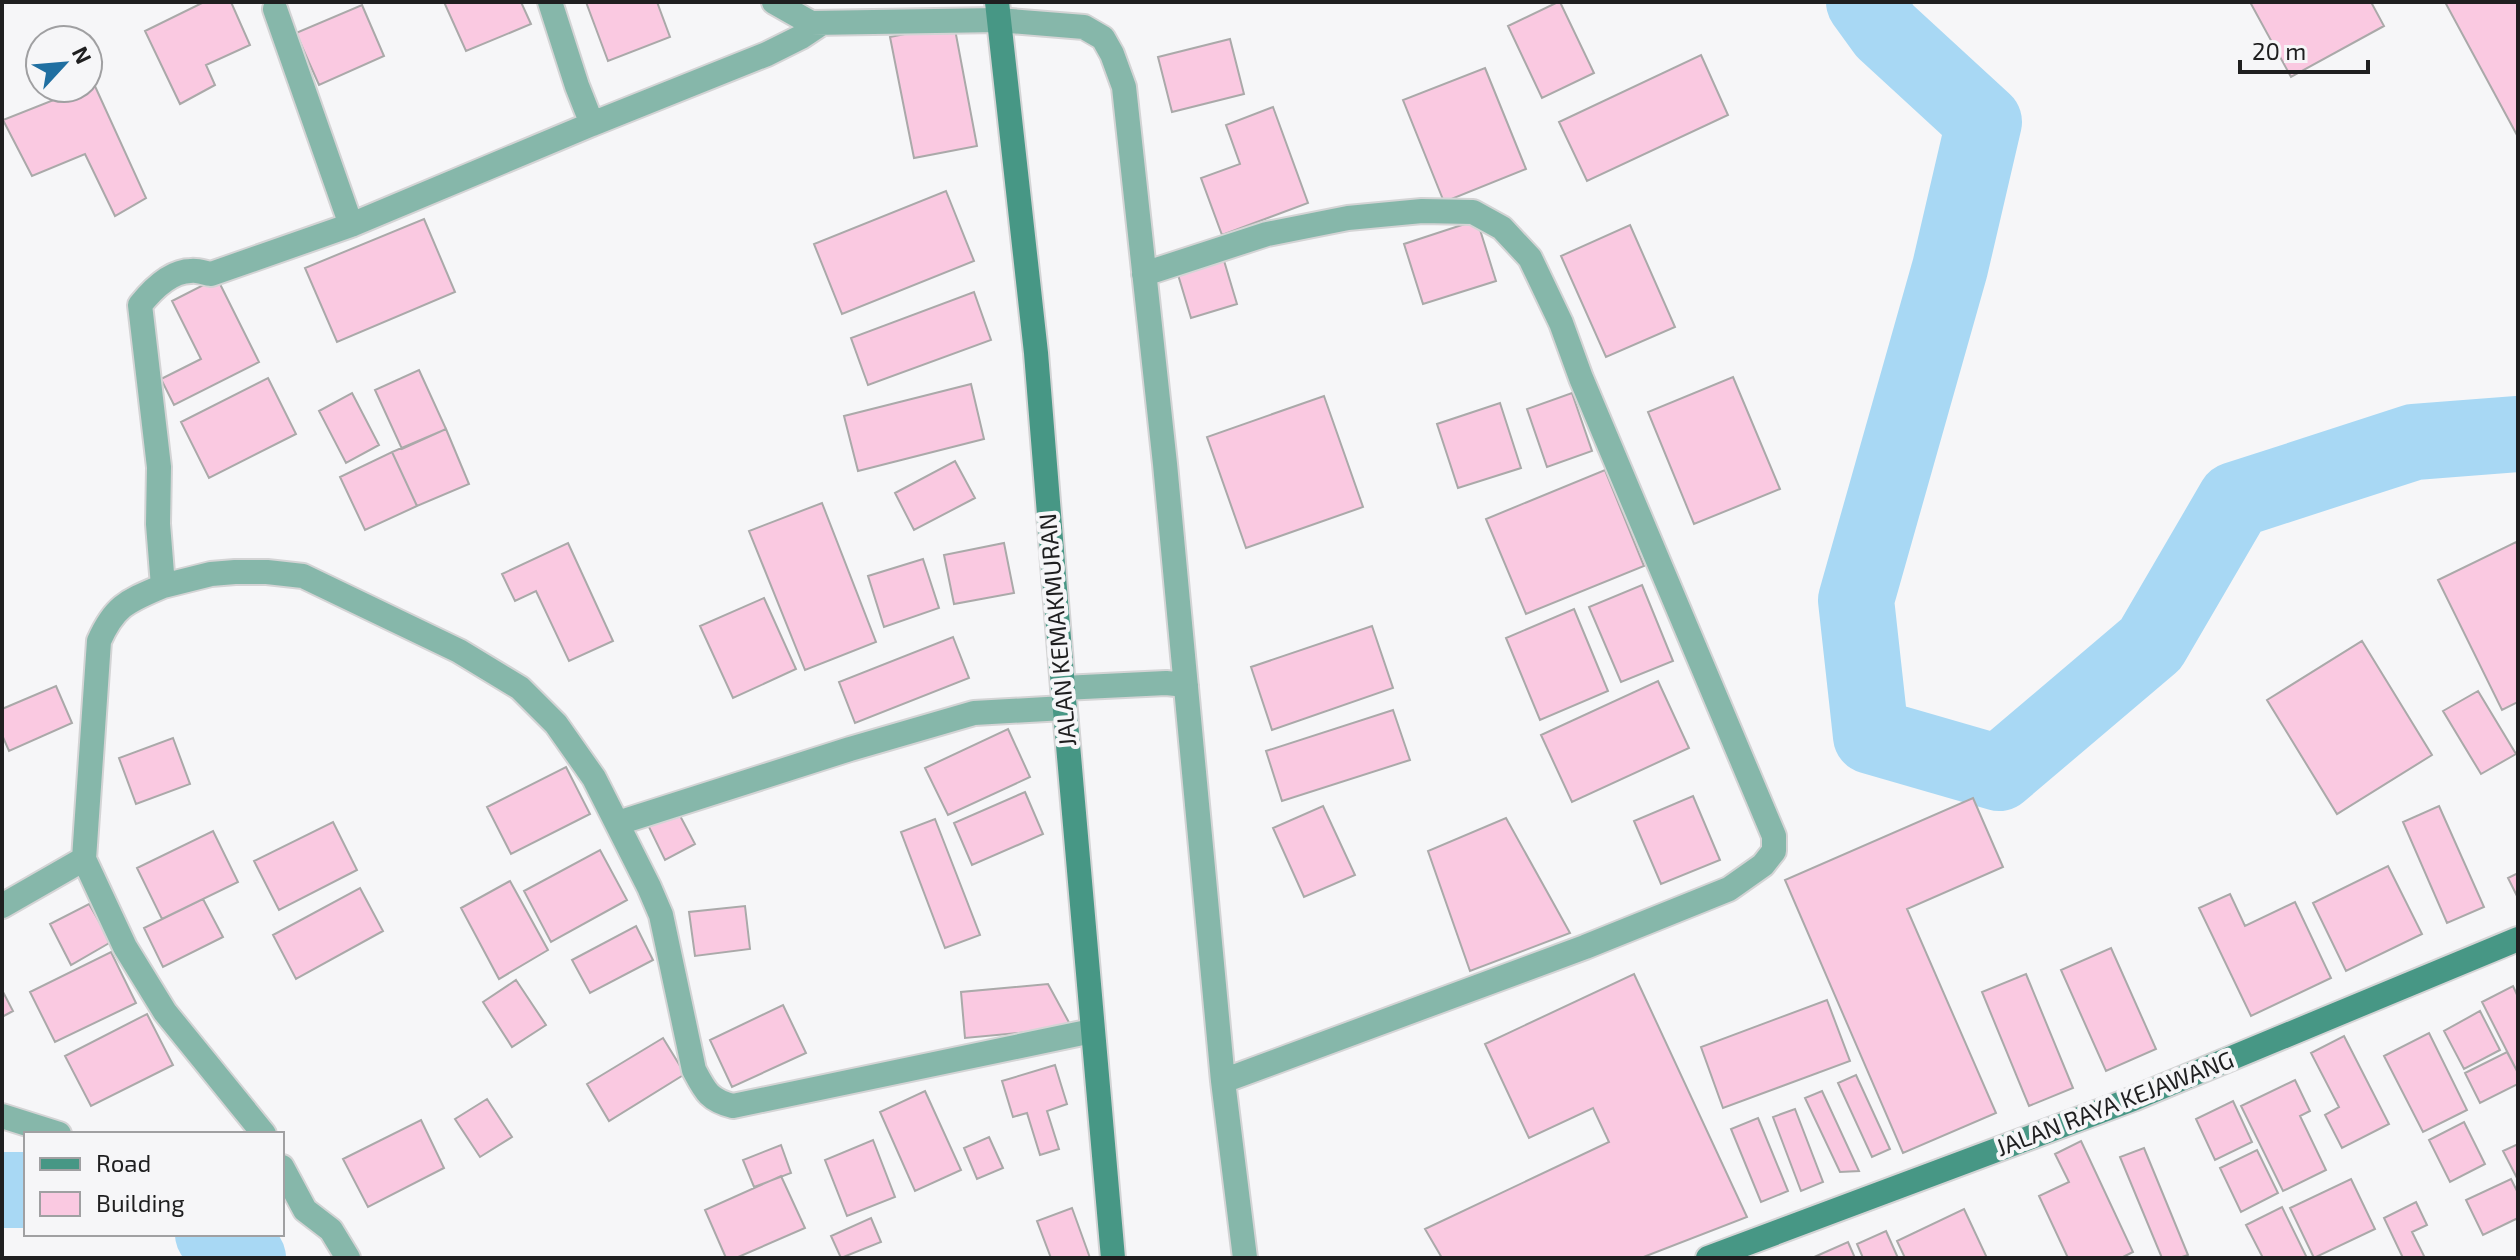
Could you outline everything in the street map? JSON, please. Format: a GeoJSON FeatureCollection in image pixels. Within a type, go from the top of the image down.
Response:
{"type":"FeatureCollection","features":[{"type":"Feature","properties":{"kind":"street"},"geometry":{"type":"LineString","coordinates":[[550,2],[592,124]]}},
{"type":"Feature","properties":{"kind":"street"},"geometry":{"type":"LineString","coordinates":[[774,2],[811,23],[998,11],[1084,27],[1103,38],[1112,54],[1124,87],[1144,274],[1176,684],[1245,1258]]}},
{"type":"Feature","properties":{"kind":"street"},"geometry":{"type":"LineString","coordinates":[[275,9],[351,225]]}},
{"type":"Feature","properties":{"kind":"street","name":"JALAN KEMAKMURAN"},"geometry":{"type":"LineString","coordinates":[[998,11],[1036,353],[1113,1258]]}},
{"type":"Feature","properties":{"kind":"street"},"geometry":{"type":"LineString","coordinates":[[163,586],[158,524],[159,467],[140,305],[152,290],[188,270],[211,274],[351,225],[767,54],[822,23]]}},
{"type":"Feature","properties":{"kind":"street"},"geometry":{"type":"LineString","coordinates":[[1144,274],[1267,234],[1348,218],[1422,211],[1473,212],[1502,228],[1530,258],[1561,323],[1581,378],[1774,836],[1774,851],[1763,865],[1729,889],[1585,947],[1223,1081]]}},
{"type":"Feature","properties":{"kind":"street"},"geometry":{"type":"LineString","coordinates":[[262,1132],[165,1012],[125,947],[84,859],[99,641],[108,621],[127,602],[163,586],[211,574],[267,572],[303,576],[459,651],[520,688],[556,724],[594,778],[661,915],[694,1070],[715,1101],[733,1106],[1092,1031]]}},
{"type":"Feature","properties":{"kind":"street"},"geometry":{"type":"LineString","coordinates":[[618,823],[974,713],[1067,695],[1176,684]]}},
{"type":"Feature","properties":{"kind":"street"},"geometry":{"type":"LineString","coordinates":[[2,906],[84,859]]}},
{"type":"Feature","properties":{"kind":"street","name":"JALAN RAYA KEJAWANG"},"geometry":{"type":"LineString","coordinates":[[1708,1258],[2133,1099],[2517,943]]}},
{"type":"Feature","properties":{"kind":"street"},"geometry":{"type":"LineString","coordinates":[[2,1116],[53,1132]]}},
{"type":"Feature","properties":{"kind":"street"},"geometry":{"type":"LineString","coordinates":[[284,1174],[294,1207],[331,1230],[348,1258]]}},
{"type":"Feature","properties":{"kind":"building"},"geometry":{"type":"Polygon","coordinates":[[[204,2],[231,2],[250,45],[206,65],[215,85],[180,104],[145,31],[204,2]]]}},
{"type":"Feature","properties":{"kind":"building"},"geometry":{"type":"Polygon","coordinates":[[[444,2],[521,2],[531,24],[466,51],[444,2]]]}},
{"type":"Feature","properties":{"kind":"building"},"geometry":{"type":"Polygon","coordinates":[[[586,2],[657,2],[670,37],[608,61],[586,2]]]}},
{"type":"Feature","properties":{"kind":"building"},"geometry":{"type":"Polygon","coordinates":[[[1558,2],[1594,73],[1542,98],[1508,26],[1558,2]]]}},
{"type":"Feature","properties":{"kind":"building"},"geometry":{"type":"Polygon","coordinates":[[[2250,2],[2371,2],[2384,26],[2291,77],[2250,2]]]}},
{"type":"Feature","properties":{"kind":"building"},"geometry":{"type":"Polygon","coordinates":[[[2445,2],[2518,2],[2518,137],[2445,2]]]}},
{"type":"Feature","properties":{"kind":"building"},"geometry":{"type":"Polygon","coordinates":[[[362,5],[384,56],[319,85],[296,33],[362,5]]]}},
{"type":"Feature","properties":{"kind":"building"},"geometry":{"type":"Polygon","coordinates":[[[954,24],[977,146],[914,158],[890,37],[954,24]]]}},
{"type":"Feature","properties":{"kind":"building"},"geometry":{"type":"Polygon","coordinates":[[[1230,39],[1244,94],[1172,112],[1158,57],[1230,39]]]}},
{"type":"Feature","properties":{"kind":"building"},"geometry":{"type":"Polygon","coordinates":[[[1701,55],[1728,115],[1587,181],[1559,122],[1701,55]]]}},
{"type":"Feature","properties":{"kind":"building"},"geometry":{"type":"Polygon","coordinates":[[[1485,68],[1526,169],[1444,202],[1403,100],[1485,68]]]}},
{"type":"Feature","properties":{"kind":"building"},"geometry":{"type":"Polygon","coordinates":[[[43,104],[103,104],[146,198],[115,216],[85,154],[32,176],[3,120],[43,104]]]}},
{"type":"Feature","properties":{"kind":"building"},"geometry":{"type":"Polygon","coordinates":[[[1273,107],[1308,203],[1222,235],[1201,178],[1240,164],[1226,125],[1273,107]]]}},
{"type":"Feature","properties":{"kind":"building"},"geometry":{"type":"Polygon","coordinates":[[[946,191],[974,261],[842,314],[814,244],[946,191]]]}},
{"type":"Feature","properties":{"kind":"building"},"geometry":{"type":"Polygon","coordinates":[[[424,219],[455,292],[337,342],[305,268],[424,219]]]}},
{"type":"Feature","properties":{"kind":"building"},"geometry":{"type":"Polygon","coordinates":[[[1477,220],[1496,281],[1423,304],[1404,244],[1477,220]]]}},
{"type":"Feature","properties":{"kind":"building"},"geometry":{"type":"Polygon","coordinates":[[[1630,225],[1675,327],[1606,357],[1561,256],[1630,225]]]}},
{"type":"Feature","properties":{"kind":"building"},"geometry":{"type":"Polygon","coordinates":[[[1222,254],[1237,304],[1191,318],[1176,268],[1222,254]]]}},
{"type":"Feature","properties":{"kind":"building"},"geometry":{"type":"Polygon","coordinates":[[[217,278],[259,362],[174,405],[161,379],[201,359],[172,301],[217,278]]]}},
{"type":"Feature","properties":{"kind":"building"},"geometry":{"type":"Polygon","coordinates":[[[974,292],[991,340],[868,385],[851,338],[974,292]]]}},
{"type":"Feature","properties":{"kind":"building"},"geometry":{"type":"Polygon","coordinates":[[[419,370],[446,429],[402,449],[375,390],[419,370]]]}},
{"type":"Feature","properties":{"kind":"building"},"geometry":{"type":"Polygon","coordinates":[[[1733,377],[1780,489],[1694,524],[1648,412],[1733,377]]]}},
{"type":"Feature","properties":{"kind":"building"},"geometry":{"type":"Polygon","coordinates":[[[268,378],[296,434],[209,478],[181,422],[268,378]]]}},
{"type":"Feature","properties":{"kind":"building"},"geometry":{"type":"Polygon","coordinates":[[[971,384],[984,439],[858,471],[844,416],[971,384]]]}},
{"type":"Feature","properties":{"kind":"building"},"geometry":{"type":"Polygon","coordinates":[[[352,393],[379,445],[346,463],[319,411],[352,393]]]}},
{"type":"Feature","properties":{"kind":"building"},"geometry":{"type":"Polygon","coordinates":[[[1572,393],[1592,451],[1547,467],[1527,409],[1572,393]]]}},
{"type":"Feature","properties":{"kind":"building"},"geometry":{"type":"Polygon","coordinates":[[[1324,396],[1363,507],[1246,548],[1207,437],[1324,396]]]}},
{"type":"Feature","properties":{"kind":"building"},"geometry":{"type":"Polygon","coordinates":[[[1500,403],[1521,468],[1458,488],[1437,424],[1500,403]]]}},
{"type":"Feature","properties":{"kind":"building"},"geometry":{"type":"Polygon","coordinates":[[[446,429],[469,484],[417,506],[392,452],[446,429]]]}},
{"type":"Feature","properties":{"kind":"building"},"geometry":{"type":"Polygon","coordinates":[[[392,452],[417,506],[365,530],[340,477],[392,452]]]}},
{"type":"Feature","properties":{"kind":"building"},"geometry":{"type":"Polygon","coordinates":[[[955,461],[975,498],[914,530],[895,493],[955,461]]]}},
{"type":"Feature","properties":{"kind":"building"},"geometry":{"type":"Polygon","coordinates":[[[1605,470],[1644,566],[1526,614],[1486,519],[1605,470]]]}},
{"type":"Feature","properties":{"kind":"building"},"geometry":{"type":"Polygon","coordinates":[[[822,503],[876,642],[805,670],[749,531],[822,503]]]}},
{"type":"Feature","properties":{"kind":"building"},"geometry":{"type":"Polygon","coordinates":[[[2516,542],[2518,702],[2502,710],[2438,580],[2516,542]]]}},
{"type":"Feature","properties":{"kind":"building"},"geometry":{"type":"Polygon","coordinates":[[[568,543],[613,641],[569,661],[536,591],[515,601],[502,574],[568,543]]]}},
{"type":"Feature","properties":{"kind":"building"},"geometry":{"type":"Polygon","coordinates":[[[1004,543],[1014,593],[954,604],[944,555],[1004,543]]]}},
{"type":"Feature","properties":{"kind":"building"},"geometry":{"type":"Polygon","coordinates":[[[923,559],[939,608],[884,627],[868,576],[923,559]]]}},
{"type":"Feature","properties":{"kind":"building"},"geometry":{"type":"Polygon","coordinates":[[[1642,585],[1673,661],[1621,682],[1589,607],[1642,585]]]}},
{"type":"Feature","properties":{"kind":"building"},"geometry":{"type":"Polygon","coordinates":[[[764,598],[796,669],[733,698],[700,626],[764,598]]]}},
{"type":"Feature","properties":{"kind":"building"},"geometry":{"type":"Polygon","coordinates":[[[1574,609],[1608,691],[1540,720],[1506,638],[1574,609]]]}},
{"type":"Feature","properties":{"kind":"building"},"geometry":{"type":"Polygon","coordinates":[[[1372,626],[1393,688],[1272,730],[1251,667],[1372,626]]]}},
{"type":"Feature","properties":{"kind":"building"},"geometry":{"type":"Polygon","coordinates":[[[953,637],[969,678],[855,723],[839,682],[953,637]]]}},
{"type":"Feature","properties":{"kind":"building"},"geometry":{"type":"Polygon","coordinates":[[[2362,641],[2432,755],[2337,814],[2267,700],[2362,641]]]}},
{"type":"Feature","properties":{"kind":"building"},"geometry":{"type":"Polygon","coordinates":[[[1658,681],[1689,748],[1572,802],[1541,735],[1658,681]]]}},
{"type":"Feature","properties":{"kind":"building"},"geometry":{"type":"Polygon","coordinates":[[[56,686],[72,723],[9,751],[2,735],[2,709],[56,686]]]}},
{"type":"Feature","properties":{"kind":"building"},"geometry":{"type":"Polygon","coordinates":[[[2478,691],[2516,754],[2481,774],[2443,711],[2478,691]]]}},
{"type":"Feature","properties":{"kind":"building"},"geometry":{"type":"Polygon","coordinates":[[[1393,710],[1410,760],[1282,801],[1266,751],[1393,710]]]}},
{"type":"Feature","properties":{"kind":"building"},"geometry":{"type":"Polygon","coordinates":[[[1008,729],[1030,777],[948,815],[925,768],[1008,729]]]}},
{"type":"Feature","properties":{"kind":"building"},"geometry":{"type":"Polygon","coordinates":[[[173,738],[190,784],[136,804],[119,758],[173,738]]]}},
{"type":"Feature","properties":{"kind":"building"},"geometry":{"type":"Polygon","coordinates":[[[566,767],[590,814],[511,854],[487,807],[566,767]]]}},
{"type":"Feature","properties":{"kind":"building"},"geometry":{"type":"Polygon","coordinates":[[[1025,792],[1043,834],[972,865],[954,823],[1025,792]]]}},
{"type":"Feature","properties":{"kind":"building"},"geometry":{"type":"Polygon","coordinates":[[[1693,796],[1720,860],[1661,884],[1634,821],[1693,796]]]}},
{"type":"Feature","properties":{"kind":"building"},"geometry":{"type":"Polygon","coordinates":[[[1973,798],[2003,867],[1907,909],[1996,1113],[1903,1153],[1785,880],[1973,798]]]}},
{"type":"Feature","properties":{"kind":"building"},"geometry":{"type":"Polygon","coordinates":[[[1323,806],[1355,875],[1304,897],[1273,828],[1323,806]]]}},
{"type":"Feature","properties":{"kind":"building"},"geometry":{"type":"Polygon","coordinates":[[[2439,806],[2484,907],[2447,923],[2403,822],[2439,806]]]}},
{"type":"Feature","properties":{"kind":"building"},"geometry":{"type":"Polygon","coordinates":[[[677,810],[695,844],[665,860],[648,825],[677,810]]]}},
{"type":"Feature","properties":{"kind":"building"},"geometry":{"type":"Polygon","coordinates":[[[1506,818],[1570,933],[1470,971],[1428,851],[1506,818]]]}},
{"type":"Feature","properties":{"kind":"building"},"geometry":{"type":"Polygon","coordinates":[[[935,819],[980,935],[945,948],[901,832],[935,819]]]}},
{"type":"Feature","properties":{"kind":"building"},"geometry":{"type":"Polygon","coordinates":[[[333,822],[357,870],[279,910],[254,861],[333,822]]]}},
{"type":"Feature","properties":{"kind":"building"},"geometry":{"type":"Polygon","coordinates":[[[213,831],[238,882],[162,919],[137,868],[213,831]]]}},
{"type":"Feature","properties":{"kind":"building"},"geometry":{"type":"Polygon","coordinates":[[[600,850],[627,900],[551,942],[524,891],[600,850]]]}},
{"type":"Feature","properties":{"kind":"building"},"geometry":{"type":"Polygon","coordinates":[[[2388,866],[2422,934],[2346,971],[2313,903],[2388,866]]]}},
{"type":"Feature","properties":{"kind":"building"},"geometry":{"type":"Polygon","coordinates":[[[2518,873],[2518,898],[2508,878],[2518,873]]]}},
{"type":"Feature","properties":{"kind":"building"},"geometry":{"type":"Polygon","coordinates":[[[510,881],[548,950],[499,979],[461,908],[510,881]]]}},
{"type":"Feature","properties":{"kind":"building"},"geometry":{"type":"Polygon","coordinates":[[[360,888],[383,931],[296,979],[273,935],[360,888]]]}},
{"type":"Feature","properties":{"kind":"building"},"geometry":{"type":"Polygon","coordinates":[[[2230,894],[2245,926],[2295,902],[2331,978],[2251,1016],[2199,908],[2230,894]]]}},
{"type":"Feature","properties":{"kind":"building"},"geometry":{"type":"Polygon","coordinates":[[[203,899],[223,937],[163,967],[144,928],[203,899]]]}},
{"type":"Feature","properties":{"kind":"building"},"geometry":{"type":"Polygon","coordinates":[[[89,904],[111,942],[71,965],[50,924],[89,904]]]}},
{"type":"Feature","properties":{"kind":"building"},"geometry":{"type":"Polygon","coordinates":[[[745,906],[750,949],[695,956],[689,912],[745,906]]]}},
{"type":"Feature","properties":{"kind":"building"},"geometry":{"type":"Polygon","coordinates":[[[636,926],[653,960],[590,993],[572,960],[636,926]]]}},
{"type":"Feature","properties":{"kind":"building"},"geometry":{"type":"Polygon","coordinates":[[[2111,948],[2156,1049],[2106,1071],[2061,970],[2111,948]]]}},
{"type":"Feature","properties":{"kind":"building"},"geometry":{"type":"Polygon","coordinates":[[[111,952],[136,1003],[55,1042],[30,992],[111,952]]]}},
{"type":"Feature","properties":{"kind":"building"},"geometry":{"type":"Polygon","coordinates":[[[1634,974],[1747,1217],[1641,1258],[1442,1258],[1425,1229],[1609,1142],[1593,1108],[1529,1138],[1485,1044],[1634,974]]]}},
{"type":"Feature","properties":{"kind":"building"},"geometry":{"type":"Polygon","coordinates":[[[2026,974],[2073,1088],[2029,1106],[1982,992],[2026,974]]]}},
{"type":"Feature","properties":{"kind":"building"},"geometry":{"type":"Polygon","coordinates":[[[516,980],[546,1025],[512,1047],[483,1002],[516,980]]]}},
{"type":"Feature","properties":{"kind":"building"},"geometry":{"type":"Polygon","coordinates":[[[1048,984],[1072,1028],[965,1038],[961,992],[1048,984]]]}},
{"type":"Feature","properties":{"kind":"building"},"geometry":{"type":"Polygon","coordinates":[[[2513,986],[2518,997],[2518,1073],[2482,1002],[2513,986]]]}},
{"type":"Feature","properties":{"kind":"building"},"geometry":{"type":"Polygon","coordinates":[[[2,990],[13,1011],[2,1017],[2,990]]]}},
{"type":"Feature","properties":{"kind":"building"},"geometry":{"type":"Polygon","coordinates":[[[1827,1000],[1850,1061],[1723,1108],[1701,1047],[1827,1000]]]}},
{"type":"Feature","properties":{"kind":"building"},"geometry":{"type":"Polygon","coordinates":[[[783,1005],[806,1053],[732,1087],[710,1040],[783,1005]]]}},
{"type":"Feature","properties":{"kind":"building"},"geometry":{"type":"Polygon","coordinates":[[[2480,1011],[2500,1050],[2464,1069],[2444,1031],[2480,1011]]]}},
{"type":"Feature","properties":{"kind":"building"},"geometry":{"type":"Polygon","coordinates":[[[147,1014],[173,1065],[91,1106],[65,1056],[147,1014]]]}},
{"type":"Feature","properties":{"kind":"building"},"geometry":{"type":"Polygon","coordinates":[[[2429,1033],[2467,1110],[2423,1132],[2384,1056],[2429,1033]]]}},
{"type":"Feature","properties":{"kind":"building"},"geometry":{"type":"Polygon","coordinates":[[[2344,1036],[2389,1124],[2342,1148],[2325,1115],[2339,1107],[2311,1053],[2344,1036]]]}},
{"type":"Feature","properties":{"kind":"building"},"geometry":{"type":"Polygon","coordinates":[[[663,1038],[685,1074],[609,1121],[587,1084],[663,1038]]]}},
{"type":"Feature","properties":{"kind":"building"},"geometry":{"type":"Polygon","coordinates":[[[2507,1052],[2518,1073],[2518,1084],[2480,1103],[2465,1073],[2507,1052]]]}},
{"type":"Feature","properties":{"kind":"building"},"geometry":{"type":"Polygon","coordinates":[[[1055,1065],[1067,1104],[1047,1111],[1059,1149],[1040,1155],[1027,1113],[1013,1117],[1002,1081],[1055,1065]]]}},
{"type":"Feature","properties":{"kind":"building"},"geometry":{"type":"Polygon","coordinates":[[[1856,1075],[1890,1149],[1872,1157],[1838,1083],[1856,1075]]]}},
{"type":"Feature","properties":{"kind":"building"},"geometry":{"type":"Polygon","coordinates":[[[2295,1080],[2310,1111],[2300,1116],[2326,1170],[2283,1191],[2241,1106],[2295,1080]]]}},
{"type":"Feature","properties":{"kind":"building"},"geometry":{"type":"Polygon","coordinates":[[[925,1091],[961,1170],[915,1191],[880,1112],[925,1091]]]}},
{"type":"Feature","properties":{"kind":"building"},"geometry":{"type":"Polygon","coordinates":[[[1822,1091],[1859,1171],[1840,1172],[1805,1098],[1822,1091]]]}},
{"type":"Feature","properties":{"kind":"building"},"geometry":{"type":"Polygon","coordinates":[[[487,1099],[512,1137],[480,1157],[455,1119],[487,1099]]]}},
{"type":"Feature","properties":{"kind":"building"},"geometry":{"type":"Polygon","coordinates":[[[2233,1101],[2252,1142],[2215,1160],[2196,1119],[2233,1101]]]}},
{"type":"Feature","properties":{"kind":"building"},"geometry":{"type":"Polygon","coordinates":[[[1795,1109],[1823,1182],[1801,1191],[1773,1117],[1795,1109]]]}},
{"type":"Feature","properties":{"kind":"building"},"geometry":{"type":"Polygon","coordinates":[[[1758,1118],[1788,1191],[1761,1202],[1731,1129],[1758,1118]]]}},
{"type":"Feature","properties":{"kind":"building"},"geometry":{"type":"Polygon","coordinates":[[[421,1120],[444,1168],[368,1207],[343,1159],[421,1120]]]}},
{"type":"Feature","properties":{"kind":"building"},"geometry":{"type":"Polygon","coordinates":[[[2464,1122],[2485,1164],[2450,1182],[2429,1140],[2464,1122]]]}},
{"type":"Feature","properties":{"kind":"building"},"geometry":{"type":"Polygon","coordinates":[[[989,1137],[1003,1168],[977,1179],[964,1148],[989,1137]]]}},
{"type":"Feature","properties":{"kind":"building"},"geometry":{"type":"Polygon","coordinates":[[[873,1140],[895,1197],[847,1216],[825,1160],[873,1140]]]}},
{"type":"Feature","properties":{"kind":"building"},"geometry":{"type":"Polygon","coordinates":[[[2081,1141],[2133,1252],[2121,1258],[2068,1258],[2039,1196],[2069,1182],[2055,1154],[2081,1141]]]}},
{"type":"Feature","properties":{"kind":"building"},"geometry":{"type":"Polygon","coordinates":[[[2518,1144],[2518,1180],[2503,1151],[2518,1144]]]}},
{"type":"Feature","properties":{"kind":"building"},"geometry":{"type":"Polygon","coordinates":[[[781,1145],[791,1173],[754,1187],[743,1160],[781,1145]]]}},
{"type":"Feature","properties":{"kind":"building"},"geometry":{"type":"Polygon","coordinates":[[[2144,1148],[2188,1255],[2162,1258],[2120,1157],[2144,1148]]]}},
{"type":"Feature","properties":{"kind":"building"},"geometry":{"type":"Polygon","coordinates":[[[2257,1150],[2278,1193],[2241,1212],[2220,1168],[2257,1150]]]}},
{"type":"Feature","properties":{"kind":"building"},"geometry":{"type":"Polygon","coordinates":[[[781,1176],[805,1228],[736,1258],[726,1258],[705,1210],[781,1176]]]}},
{"type":"Feature","properties":{"kind":"building"},"geometry":{"type":"Polygon","coordinates":[[[2351,1179],[2375,1229],[2314,1258],[2290,1208],[2351,1179]]]}},
{"type":"Feature","properties":{"kind":"building"},"geometry":{"type":"Polygon","coordinates":[[[2511,1179],[2518,1193],[2518,1218],[2483,1235],[2466,1200],[2511,1179]]]}},
{"type":"Feature","properties":{"kind":"building"},"geometry":{"type":"Polygon","coordinates":[[[2416,1202],[2427,1225],[2412,1232],[2425,1258],[2403,1258],[2384,1218],[2416,1202]]]}},
{"type":"Feature","properties":{"kind":"building"},"geometry":{"type":"Polygon","coordinates":[[[2282,1207],[2307,1258],[2263,1258],[2246,1225],[2282,1207]]]}},
{"type":"Feature","properties":{"kind":"building"},"geometry":{"type":"Polygon","coordinates":[[[1072,1208],[1090,1258],[1051,1258],[1037,1221],[1072,1208]]]}},
{"type":"Feature","properties":{"kind":"building"},"geometry":{"type":"Polygon","coordinates":[[[1964,1209],[1987,1258],[1905,1258],[1897,1241],[1964,1209]]]}},
{"type":"Feature","properties":{"kind":"building"},"geometry":{"type":"Polygon","coordinates":[[[871,1218],[881,1242],[841,1258],[831,1236],[871,1218]]]}},
{"type":"Feature","properties":{"kind":"building"},"geometry":{"type":"Polygon","coordinates":[[[1886,1231],[1898,1258],[1863,1258],[1857,1244],[1886,1231]]]}},
{"type":"Feature","properties":{"kind":"building"},"geometry":{"type":"Polygon","coordinates":[[[1848,1242],[1855,1258],[1812,1258],[1848,1242]]]}},
{"type":"Feature","properties":{"kind":"waterway"},"geometry":{"type":"LineString","coordinates":[[1864,2],[1885,31],[1984,122],[1950,268],[1856,600],[1871,736],[1999,773],[2151,644],[2235,500],[2414,442],[2518,434]]}},
{"type":"Feature","properties":{"kind":"waterway"},"geometry":{"type":"LineString","coordinates":[[2,1190],[24,1190]]}},
{"type":"Feature","properties":{"kind":"waterway"},"geometry":{"type":"LineString","coordinates":[[216,1236],[248,1258]]}}]}
